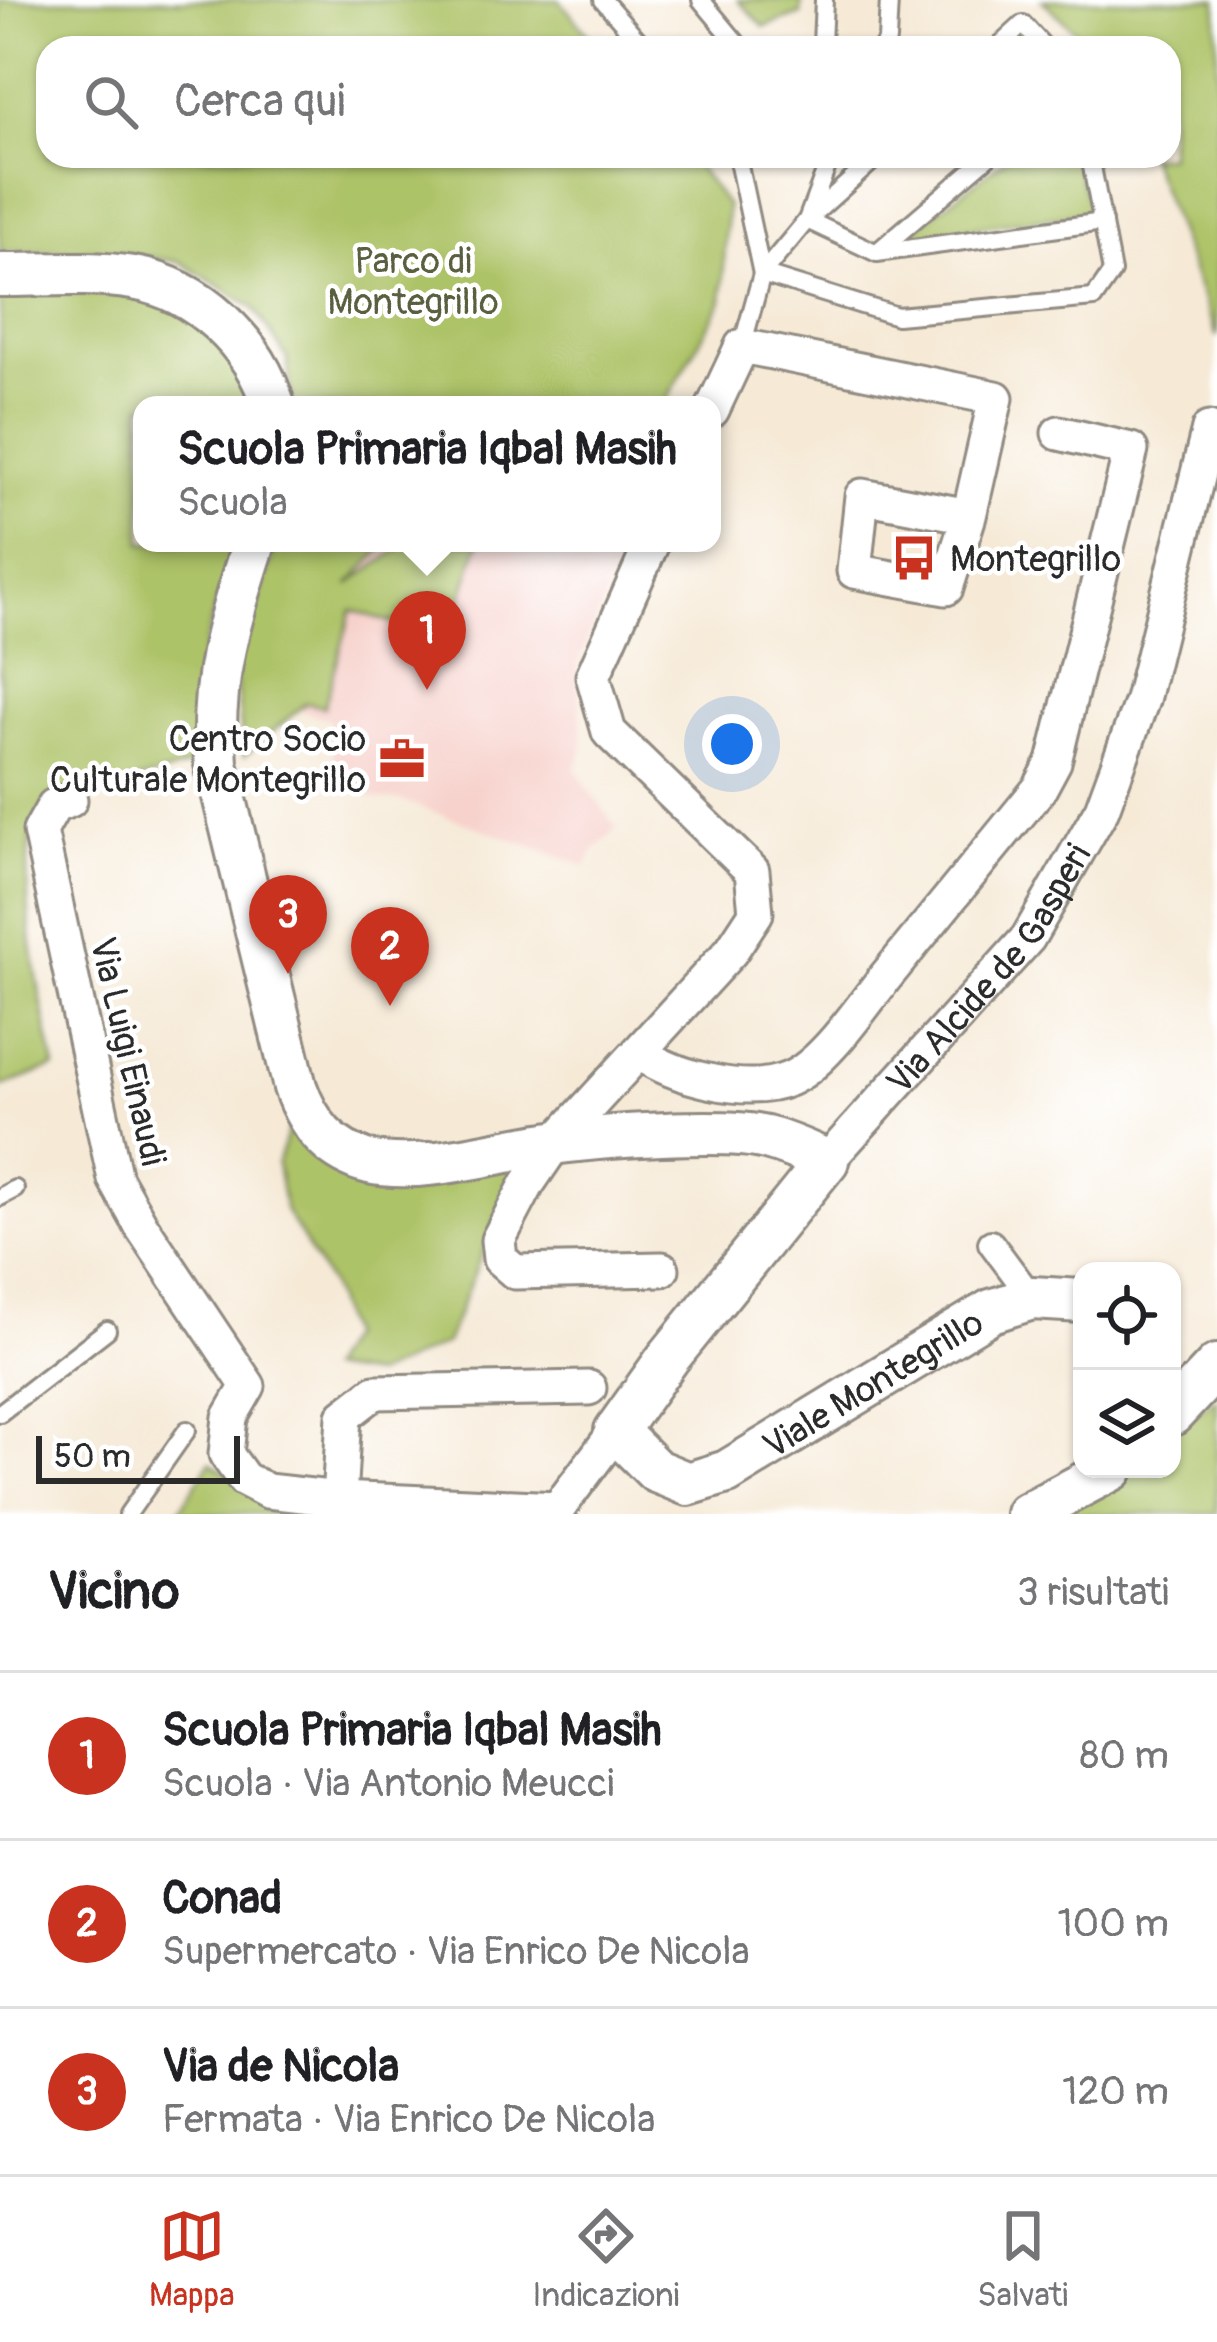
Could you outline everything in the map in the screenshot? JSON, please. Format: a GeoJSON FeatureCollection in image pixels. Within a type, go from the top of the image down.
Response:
{"type":"FeatureCollection","features":[{"type":"Feature","properties":{"kind":"street"},"geometry":{"type":"LineString","coordinates":[[0,275],[136,279],[174,292],[244,342],[270,396]]}},
{"type":"Feature","properties":{"kind":"street"},"geometry":{"type":"LineString","coordinates":[[719,396],[742,346],[996,398],[969,516]]}},
{"type":"Feature","properties":{"kind":"street","name":"Via Alcide de Gasperi"},"geometry":{"type":"LineString","coordinates":[[616,1431],[668,1358],[827,1160],[1028,938],[1102,809],[1142,700],[1209,429]]}},
{"type":"Feature","properties":{"kind":"street"},"geometry":{"type":"LineString","coordinates":[[640,1053],[662,1068],[711,1082],[767,1085],[793,1078],[834,1041],[1040,788],[1054,762],[1131,450],[1059,433]]}},
{"type":"Feature","properties":{"kind":"street"},"geometry":{"type":"LineString","coordinates":[[251,552],[218,665],[213,713],[216,763],[273,1005],[304,1112],[319,1133],[343,1153],[371,1162],[444,1160],[556,1142],[693,1135],[763,1136],[827,1160]]}},
{"type":"Feature","properties":{"kind":"street"},"geometry":{"type":"LineString","coordinates":[[648,552],[593,676],[609,731],[752,871],[756,913],[731,951],[556,1142],[498,1240],[500,1259],[515,1272],[662,1269]]}},
{"type":"Feature","properties":{"kind":"street","name":"Via Luigi Einaudi"},"geometry":{"type":"LineString","coordinates":[[70,800],[54,806],[40,831],[116,1178],[142,1227],[248,1386],[230,1417],[226,1454],[244,1479],[267,1491],[556,1512]]}},
{"type":"Feature","properties":{"kind":"street"},"geometry":{"type":"LineString","coordinates":[[991,1243],[1032,1298]]}},
{"type":"Feature","properties":{"kind":"street","name":"Viale Montegrillo"},"geometry":{"type":"LineString","coordinates":[[616,1431],[656,1471],[688,1484],[727,1472],[991,1311],[1032,1298],[1073,1300]]}},
{"type":"Feature","properties":{"kind":"street"},"geometry":{"type":"LineString","coordinates":[[338,1499],[344,1416],[375,1392],[589,1388]]}},
{"type":"Feature","properties":{"kind":"street"},"geometry":{"type":"LineString","coordinates":[[556,1512],[616,1431]]}},
{"type":"Feature","properties":{"kind":"street"},"geometry":{"type":"LineString","coordinates":[[1027,1514],[1095,1478]]}},
{"type":"Feature","properties":{"kind":"lane"},"geometry":{"type":"LineString","coordinates":[[604,0],[635,36]]}},
{"type":"Feature","properties":{"kind":"lane"},"geometry":{"type":"LineString","coordinates":[[701,0],[731,36]]}},
{"type":"Feature","properties":{"kind":"lane"},"geometry":{"type":"LineString","coordinates":[[822,36],[824,0]]}},
{"type":"Feature","properties":{"kind":"lane"},"geometry":{"type":"LineString","coordinates":[[887,36],[889,0]]}},
{"type":"Feature","properties":{"kind":"lane"},"geometry":{"type":"LineString","coordinates":[[1010,36],[1023,24],[1034,36]]}},
{"type":"Feature","properties":{"kind":"lane"},"geometry":{"type":"LineString","coordinates":[[740,168],[762,274]]}},
{"type":"Feature","properties":{"kind":"lane"},"geometry":{"type":"LineString","coordinates":[[807,220],[826,168]]}},
{"type":"Feature","properties":{"kind":"lane"},"geometry":{"type":"LineString","coordinates":[[742,346],[762,274],[807,220],[865,168]]}},
{"type":"Feature","properties":{"kind":"lane"},"geometry":{"type":"LineString","coordinates":[[877,253],[975,168]]}},
{"type":"Feature","properties":{"kind":"lane"},"geometry":{"type":"LineString","coordinates":[[762,274],[897,316],[1094,298],[1112,272],[1092,168]]}},
{"type":"Feature","properties":{"kind":"lane"},"geometry":{"type":"LineString","coordinates":[[807,220],[877,253],[1102,222]]}},
{"type":"Feature","properties":{"kind":"lane"},"geometry":{"type":"LineString","coordinates":[[0,1413],[106,1330]]}},
{"type":"Feature","properties":{"kind":"lane"},"geometry":{"type":"LineString","coordinates":[[128,1514],[187,1430]]}},
{"type":"Feature","properties":{"kind":"shaded area"},"geometry":{"type":"Polygon","coordinates":[[[379,552],[624,552],[577,667],[583,751],[575,769],[617,829],[595,849],[586,866],[400,800],[378,799],[336,784],[329,719],[297,709],[306,702],[340,591],[379,552]]]}},
{"type":"Feature","properties":{"kind":"green space","name":"Parco di Montegrillo"},"geometry":{"type":"Polygon","coordinates":[[[0,0],[559,0],[590,36],[36,36],[36,168],[698,168],[727,206],[722,301],[669,396],[291,396],[287,358],[253,307],[180,262],[99,250],[0,252],[0,0]]]}},
{"type":"Feature","properties":{"kind":"green space"},"geometry":{"type":"Polygon","coordinates":[[[738,0],[802,0],[801,14],[764,27],[738,0]]]}},
{"type":"Feature","properties":{"kind":"green space"},"geometry":{"type":"Polygon","coordinates":[[[1042,0],[1217,0],[1217,337],[1154,168],[1181,168],[1181,36],[1081,36],[1042,0]]]}},
{"type":"Feature","properties":{"kind":"green space"},"geometry":{"type":"Polygon","coordinates":[[[993,168],[1077,168],[1091,212],[904,237],[993,168]]]}},
{"type":"Feature","properties":{"kind":"green space"},"geometry":{"type":"Polygon","coordinates":[[[0,290],[132,294],[183,310],[231,345],[256,396],[133,396],[133,552],[238,552],[204,648],[200,699],[209,760],[131,783],[56,795],[39,814],[30,843],[29,920],[55,1067],[0,1087],[0,290]]]}},
{"type":"Feature","properties":{"kind":"green space"},"geometry":{"type":"Polygon","coordinates":[[[274,552],[379,552],[348,585],[395,552],[476,552],[448,640],[352,610],[324,707],[306,703],[244,756],[235,671],[274,552]]]}},
{"type":"Feature","properties":{"kind":"green space"},"geometry":{"type":"Polygon","coordinates":[[[292,1119],[320,1156],[517,1167],[446,1343],[374,1376],[327,1369],[347,1336],[329,1283],[285,1210],[277,1164],[292,1119]]]}},
{"type":"Feature","properties":{"kind":"green space"},"geometry":{"type":"Polygon","coordinates":[[[1217,1398],[1217,1514],[1027,1514],[1095,1478],[1181,1478],[1181,1423],[1217,1398]]]}},
{"type":"Feature","properties":{"kind":"green space"},"geometry":{"type":"Polygon","coordinates":[[[210,1462],[286,1514],[177,1514],[210,1462]]]}},
{"type":"Feature","properties":{"kind":"place","name":"Montegrillo"},"geometry":{"type":"Point","coordinates":[914,558]}},
{"type":"Feature","properties":{"kind":"place","name":"Scuola Primaria Iqbal Masih"},"geometry":{"type":"Point","coordinates":[427,690]}},
{"type":"Feature","properties":{"kind":"place","name":"Centro Socio Culturale Montegrillo"},"geometry":{"type":"Point","coordinates":[402,759]}},
{"type":"Feature","properties":{"kind":"place","name":"Via de Nicola"},"geometry":{"type":"Point","coordinates":[288,974]}},
{"type":"Feature","properties":{"kind":"place","name":"Conad"},"geometry":{"type":"Point","coordinates":[390,1006]}}]}
